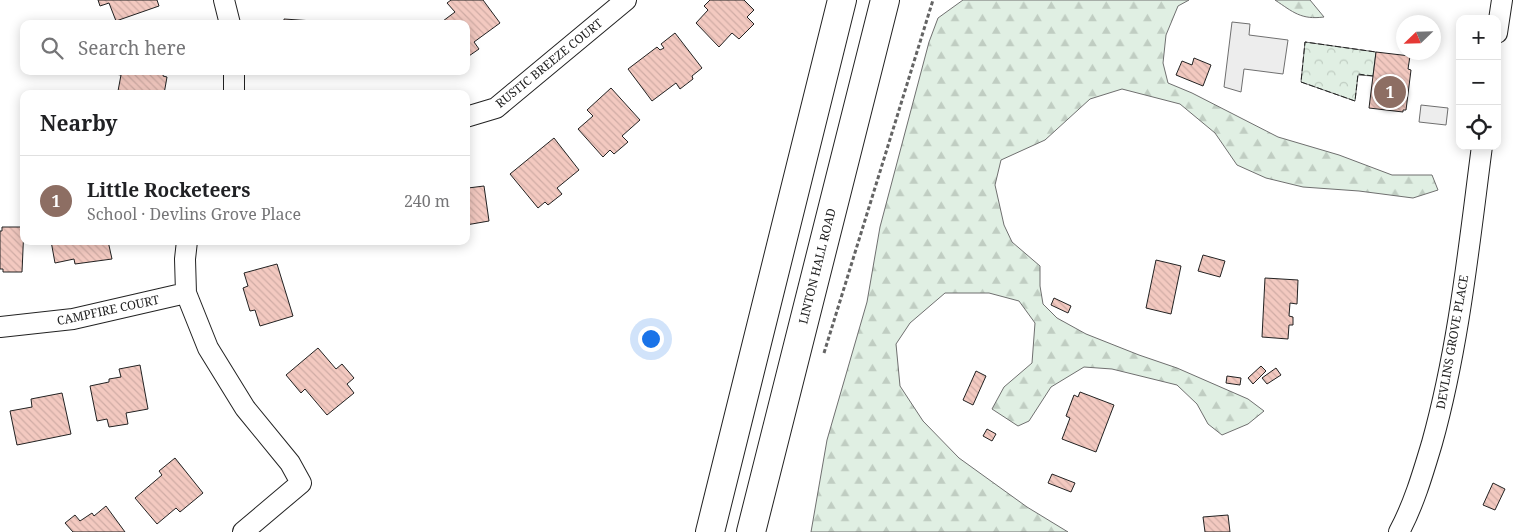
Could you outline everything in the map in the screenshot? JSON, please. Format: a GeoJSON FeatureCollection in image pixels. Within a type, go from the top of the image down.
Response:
{"type":"FeatureCollection","features":[{"type":"Feature","properties":{"kind":"main road"},"geometry":{"type":"LineString","coordinates":[[710,532],[842,0]]}},
{"type":"Feature","properties":{"kind":"main road","name":"LINTON HALL ROAD"},"geometry":{"type":"LineString","coordinates":[[751,532],[884,0]]}},
{"type":"Feature","properties":{"kind":"street"},"geometry":{"type":"LineString","coordinates":[[224,0],[229,20]]}},
{"type":"Feature","properties":{"kind":"street","name":"RUSTIC BREEZE COURT"},"geometry":{"type":"LineString","coordinates":[[470,116],[496,108],[626,0]]}},
{"type":"Feature","properties":{"kind":"street"},"geometry":{"type":"LineString","coordinates":[[1500,15],[1502,0]]}},
{"type":"Feature","properties":{"kind":"street"},"geometry":{"type":"LineString","coordinates":[[234,75],[234,90]]}},
{"type":"Feature","properties":{"kind":"street","name":"DEVLINS GROVE PLACE"},"geometry":{"type":"LineString","coordinates":[[1400,532],[1416,495],[1444,396],[1456,336],[1481,150]]}},
{"type":"Feature","properties":{"kind":"street"},"geometry":{"type":"LineString","coordinates":[[187,245],[186,293],[208,348],[245,408],[290,463],[301,483],[243,532]]}},
{"type":"Feature","properties":{"kind":"street","name":"CAMPFIRE COURT"},"geometry":{"type":"LineString","coordinates":[[0,327],[73,319],[186,293]]}},
{"type":"Feature","properties":{"kind":"path"},"geometry":{"type":"LineString","coordinates":[[823,356],[933,0]]}},
{"type":"Feature","properties":{"kind":"green space"},"geometry":{"type":"Polygon","coordinates":[[[963,0],[1189,0],[1178,6],[1166,35],[1163,63],[1168,83],[1192,93],[1278,137],[1339,155],[1392,175],[1432,175],[1438,190],[1413,198],[1359,191],[1303,187],[1266,178],[1237,165],[1215,133],[1180,104],[1122,89],[1090,99],[1045,140],[1001,160],[995,185],[1004,225],[1012,242],[1040,266],[1040,286],[1043,304],[1057,318],[1086,334],[1177,368],[1248,399],[1264,411],[1248,424],[1222,435],[1208,424],[1197,404],[1177,385],[1112,369],[1084,367],[1051,387],[1029,421],[1018,426],[992,409],[1004,387],[1032,363],[1035,323],[1019,301],[989,293],[945,293],[910,323],[896,344],[900,386],[923,421],[959,458],[1027,507],[1068,532],[811,532],[827,440],[867,302],[880,227],[929,42],[938,18],[963,0]]]}},
{"type":"Feature","properties":{"kind":"green space"},"geometry":{"type":"Polygon","coordinates":[[[1275,0],[1310,0],[1324,17],[1303,16],[1275,0]]]}},
{"type":"Feature","properties":{"kind":"green space"},"geometry":{"type":"Polygon","coordinates":[[[1305,42],[1376,52],[1373,76],[1358,75],[1355,101],[1301,82],[1305,42]]]}},
{"type":"Feature","properties":{"kind":"shaded area"},"geometry":{"type":"Polygon","coordinates":[[[1232,22],[1250,24],[1249,35],[1288,40],[1283,74],[1244,69],[1241,92],[1224,87],[1232,22]]]}},
{"type":"Feature","properties":{"kind":"shaded area"},"geometry":{"type":"Polygon","coordinates":[[[1421,105],[1448,108],[1446,125],[1419,122],[1421,105]]]}},
{"type":"Feature","properties":{"kind":"building"},"geometry":{"type":"Polygon","coordinates":[[[98,0],[157,0],[159,6],[116,20],[109,3],[100,6],[98,0]]]}},
{"type":"Feature","properties":{"kind":"building"},"geometry":{"type":"Polygon","coordinates":[[[451,0],[483,0],[500,23],[474,42],[479,49],[470,55],[470,20],[444,20],[455,12],[447,3],[451,0]]]}},
{"type":"Feature","properties":{"kind":"building"},"geometry":{"type":"Polygon","coordinates":[[[710,0],[744,0],[754,10],[747,17],[754,24],[739,39],[732,33],[719,47],[696,23],[708,10],[704,6],[710,0]]]}},
{"type":"Feature","properties":{"kind":"building"},"geometry":{"type":"Polygon","coordinates":[[[675,33],[702,68],[692,76],[693,79],[680,89],[676,83],[652,101],[628,69],[657,47],[660,50],[664,48],[661,44],[675,33]]]}},
{"type":"Feature","properties":{"kind":"building"},"geometry":{"type":"Polygon","coordinates":[[[1376,52],[1396,54],[1396,60],[1409,60],[1408,69],[1411,70],[1406,110],[1403,110],[1403,112],[1369,108],[1376,52]]]}},
{"type":"Feature","properties":{"kind":"building"},"geometry":{"type":"Polygon","coordinates":[[[1194,58],[1211,65],[1203,86],[1176,75],[1182,61],[1192,65],[1194,58]]]}},
{"type":"Feature","properties":{"kind":"building"},"geometry":{"type":"Polygon","coordinates":[[[121,75],[163,75],[167,77],[165,90],[118,90],[121,75]]]}},
{"type":"Feature","properties":{"kind":"building"},"geometry":{"type":"Polygon","coordinates":[[[611,88],[640,120],[622,136],[628,142],[614,154],[610,150],[603,157],[578,129],[593,116],[587,110],[611,88]]]}},
{"type":"Feature","properties":{"kind":"building"},"geometry":{"type":"Polygon","coordinates":[[[554,138],[579,170],[557,188],[562,194],[548,205],[545,202],[538,208],[510,174],[554,138]]]}},
{"type":"Feature","properties":{"kind":"building"},"geometry":{"type":"Polygon","coordinates":[[[484,186],[489,221],[470,224],[470,188],[484,186]]]}},
{"type":"Feature","properties":{"kind":"building"},"geometry":{"type":"Polygon","coordinates":[[[2,227],[20,227],[20,245],[23,245],[22,272],[3,272],[3,269],[0,269],[0,231],[2,231],[2,227]]]}},
{"type":"Feature","properties":{"kind":"building"},"geometry":{"type":"Polygon","coordinates":[[[52,245],[109,245],[112,259],[75,264],[74,259],[55,263],[52,245]]]}},
{"type":"Feature","properties":{"kind":"building"},"geometry":{"type":"Polygon","coordinates":[[[1203,255],[1225,261],[1220,277],[1198,271],[1203,255]]]}},
{"type":"Feature","properties":{"kind":"building"},"geometry":{"type":"Polygon","coordinates":[[[1156,260],[1181,266],[1171,314],[1146,308],[1156,260]]]}},
{"type":"Feature","properties":{"kind":"building"},"geometry":{"type":"Polygon","coordinates":[[[277,264],[293,316],[260,326],[255,310],[250,311],[243,288],[248,286],[244,273],[277,264]]]}},
{"type":"Feature","properties":{"kind":"building"},"geometry":{"type":"Polygon","coordinates":[[[1265,278],[1298,280],[1297,304],[1290,303],[1289,316],[1293,317],[1293,325],[1289,325],[1288,339],[1262,337],[1265,278]]]}},
{"type":"Feature","properties":{"kind":"building"},"geometry":{"type":"Polygon","coordinates":[[[1054,298],[1071,306],[1068,313],[1051,305],[1054,298]]]}},
{"type":"Feature","properties":{"kind":"building"},"geometry":{"type":"Polygon","coordinates":[[[318,348],[336,369],[342,364],[354,378],[347,384],[354,393],[327,415],[305,389],[301,393],[286,375],[318,348]]]}},
{"type":"Feature","properties":{"kind":"building"},"geometry":{"type":"Polygon","coordinates":[[[140,365],[148,409],[126,413],[128,424],[109,427],[107,419],[97,421],[90,386],[121,377],[119,369],[140,365]]]}},
{"type":"Feature","properties":{"kind":"building"},"geometry":{"type":"Polygon","coordinates":[[[1261,366],[1266,371],[1253,384],[1248,378],[1261,366]]]}},
{"type":"Feature","properties":{"kind":"building"},"geometry":{"type":"Polygon","coordinates":[[[1276,368],[1281,375],[1267,384],[1262,378],[1276,368]]]}},
{"type":"Feature","properties":{"kind":"building"},"geometry":{"type":"Polygon","coordinates":[[[976,371],[986,376],[973,405],[963,400],[976,371]]]}},
{"type":"Feature","properties":{"kind":"building"},"geometry":{"type":"Polygon","coordinates":[[[1227,376],[1241,378],[1240,385],[1226,383],[1227,376]]]}},
{"type":"Feature","properties":{"kind":"building"},"geometry":{"type":"Polygon","coordinates":[[[1080,392],[1114,405],[1096,452],[1062,439],[1070,418],[1066,416],[1074,395],[1078,397],[1080,392]]]}},
{"type":"Feature","properties":{"kind":"building"},"geometry":{"type":"Polygon","coordinates":[[[62,393],[71,434],[17,445],[10,411],[32,407],[31,399],[62,393]]]}},
{"type":"Feature","properties":{"kind":"building"},"geometry":{"type":"Polygon","coordinates":[[[987,429],[996,434],[992,441],[983,436],[987,429]]]}},
{"type":"Feature","properties":{"kind":"building"},"geometry":{"type":"Polygon","coordinates":[[[175,458],[203,493],[180,512],[176,508],[157,524],[135,498],[162,475],[159,471],[175,458]]]}},
{"type":"Feature","properties":{"kind":"building"},"geometry":{"type":"Polygon","coordinates":[[[1052,474],[1075,483],[1071,492],[1048,483],[1052,474]]]}},
{"type":"Feature","properties":{"kind":"building"},"geometry":{"type":"Polygon","coordinates":[[[1493,483],[1505,489],[1495,510],[1483,505],[1493,483]]]}},
{"type":"Feature","properties":{"kind":"building"},"geometry":{"type":"Polygon","coordinates":[[[106,506],[125,532],[73,532],[65,523],[75,515],[80,521],[92,513],[94,516],[106,506]]]}},
{"type":"Feature","properties":{"kind":"building"},"geometry":{"type":"Polygon","coordinates":[[[1228,515],[1230,532],[1205,532],[1203,517],[1228,515]]]}},
{"type":"Feature","properties":{"kind":"fence"},"geometry":{"type":"LineString","coordinates":[[1373,76],[1358,74],[1355,101],[1301,82],[1305,42],[1376,52]]}},
{"type":"Feature","properties":{"kind":"place","name":"Little Rocketeers"},"geometry":{"type":"Point","coordinates":[1390,92]}}]}
